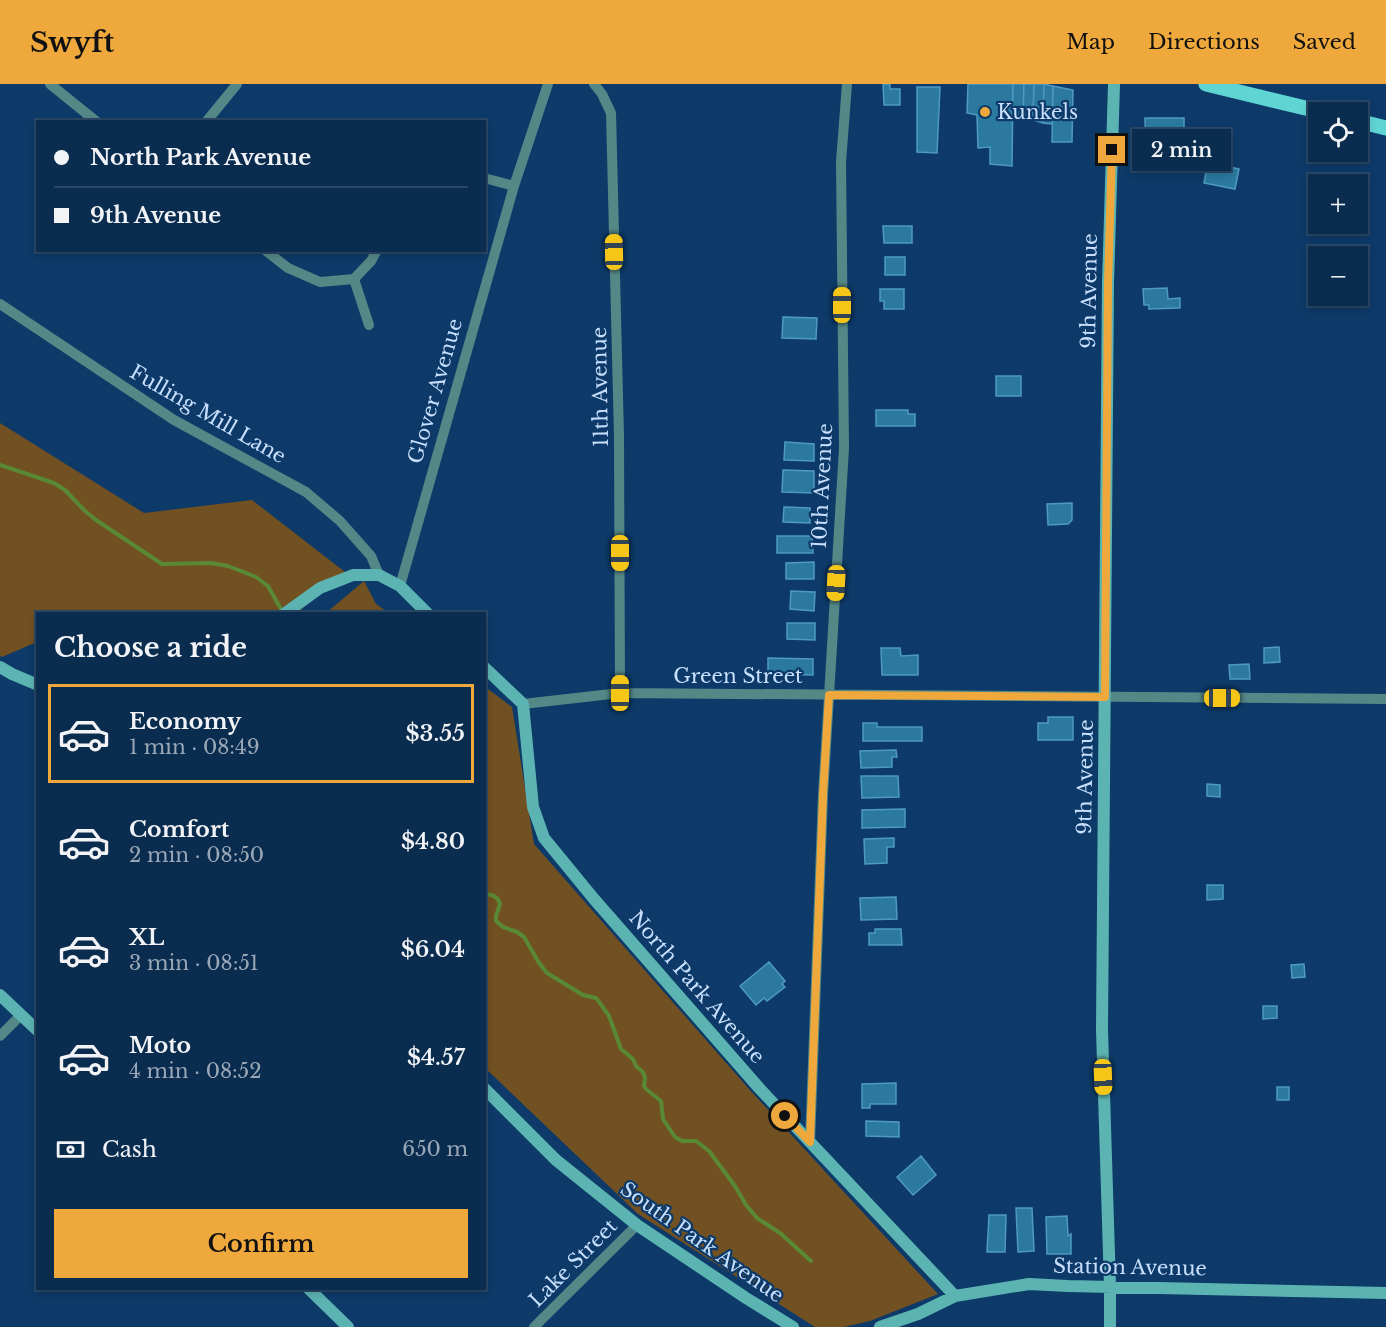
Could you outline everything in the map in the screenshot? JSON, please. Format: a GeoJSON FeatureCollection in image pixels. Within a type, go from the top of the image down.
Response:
{"type":"FeatureCollection","features":[{"type":"Feature","properties":{"kind":"main road"},"geometry":{"type":"LineString","coordinates":[[1206,84],[1308,109]]}},
{"type":"Feature","properties":{"kind":"main road"},"geometry":{"type":"LineString","coordinates":[[1368,124],[1386,128]]}},
{"type":"Feature","properties":{"kind":"street"},"geometry":{"type":"LineString","coordinates":[[50,84],[95,120]]}},
{"type":"Feature","properties":{"kind":"street"},"geometry":{"type":"LineString","coordinates":[[208,120],[237,84]]}},
{"type":"Feature","properties":{"kind":"street","name":"Glover Avenue"},"geometry":{"type":"LineString","coordinates":[[400,586],[514,186],[548,84]]}},
{"type":"Feature","properties":{"kind":"street","name":"11th Avenue"},"geometry":{"type":"LineString","coordinates":[[594,84],[602,94],[611,113],[620,436],[620,693]]}},
{"type":"Feature","properties":{"kind":"street","name":"10th Avenue"},"geometry":{"type":"LineString","coordinates":[[810,1142],[823,795],[844,448],[841,162],[847,84]]}},
{"type":"Feature","properties":{"kind":"street","name":"9th Avenue"},"geometry":{"type":"LineString","coordinates":[[1110,1327],[1102,1030],[1108,283],[1114,84]]}},
{"type":"Feature","properties":{"kind":"street"},"geometry":{"type":"LineString","coordinates":[[486,179],[514,186]]}},
{"type":"Feature","properties":{"kind":"street"},"geometry":{"type":"LineString","coordinates":[[268,252],[288,268],[320,282],[354,279],[372,261],[376,252]]}},
{"type":"Feature","properties":{"kind":"street"},"geometry":{"type":"LineString","coordinates":[[354,279],[369,325]]}},
{"type":"Feature","properties":{"kind":"street","name":"Fulling Mill Lane"},"geometry":{"type":"LineString","coordinates":[[0,304],[174,420],[306,492],[340,521],[371,556],[379,575]]}},
{"type":"Feature","properties":{"kind":"street"},"geometry":{"type":"LineString","coordinates":[[288,611],[320,588],[353,575],[379,575],[400,586],[426,612]]}},
{"type":"Feature","properties":{"kind":"street"},"geometry":{"type":"LineString","coordinates":[[0,667],[36,684]]}},
{"type":"Feature","properties":{"kind":"street"},"geometry":{"type":"LineString","coordinates":[[486,670],[523,704]]}},
{"type":"Feature","properties":{"kind":"street","name":"Green Street"},"geometry":{"type":"LineString","coordinates":[[523,704],[620,693],[1386,699]]}},
{"type":"Feature","properties":{"kind":"street","name":"North Park Avenue"},"geometry":{"type":"LineString","coordinates":[[523,704],[533,807],[543,838],[760,1089],[955,1296]]}},
{"type":"Feature","properties":{"kind":"street"},"geometry":{"type":"LineString","coordinates":[[0,995],[36,1029]]}},
{"type":"Feature","properties":{"kind":"street"},"geometry":{"type":"LineString","coordinates":[[0,1036],[21,1015]]}},
{"type":"Feature","properties":{"kind":"street","name":"South Park Avenue"},"geometry":{"type":"LineString","coordinates":[[486,1090],[556,1160],[637,1225],[793,1327]]}},
{"type":"Feature","properties":{"kind":"street","name":"Lake Street"},"geometry":{"type":"LineString","coordinates":[[534,1327],[637,1225]]}},
{"type":"Feature","properties":{"kind":"street","name":"Station Avenue"},"geometry":{"type":"LineString","coordinates":[[880,1327],[918,1314],[955,1296],[1029,1284],[1386,1293]]}},
{"type":"Feature","properties":{"kind":"street"},"geometry":{"type":"LineString","coordinates":[[310,1290],[348,1327]]}},
{"type":"Feature","properties":{"kind":"shaded area"},"geometry":{"type":"Polygon","coordinates":[[[0,423],[144,513],[252,500],[345,572],[298,612],[36,612],[36,642],[0,656],[0,423]]]}},
{"type":"Feature","properties":{"kind":"shaded area"},"geometry":{"type":"Polygon","coordinates":[[[364,581],[376,604],[388,612],[327,612],[364,581]]]}},
{"type":"Feature","properties":{"kind":"shaded area"},"geometry":{"type":"Polygon","coordinates":[[[486,688],[512,707],[534,844],[749,1089],[938,1294],[870,1321],[844,1327],[815,1327],[638,1214],[486,1069],[486,688]]]}},
{"type":"Feature","properties":{"kind":"building"},"geometry":{"type":"Polygon","coordinates":[[[883,84],[890,84],[890,89],[900,89],[900,105],[884,105],[883,84]]]}},
{"type":"Feature","properties":{"kind":"building"},"geometry":{"type":"Polygon","coordinates":[[[968,84],[1013,84],[1012,166],[990,164],[990,147],[978,148],[977,115],[967,113],[968,84]]]}},
{"type":"Feature","properties":{"kind":"building"},"geometry":{"type":"Polygon","coordinates":[[[1013,84],[1024,84],[1023,117],[1012,114],[1013,84]]]}},
{"type":"Feature","properties":{"kind":"building"},"geometry":{"type":"Polygon","coordinates":[[[1024,84],[1034,84],[1033,120],[1023,117],[1024,84]]]}},
{"type":"Feature","properties":{"kind":"building"},"geometry":{"type":"Polygon","coordinates":[[[1034,84],[1044,84],[1043,123],[1033,120],[1034,84]]]}},
{"type":"Feature","properties":{"kind":"building"},"geometry":{"type":"Polygon","coordinates":[[[1044,84],[1053,86],[1052,124],[1043,123],[1044,84]]]}},
{"type":"Feature","properties":{"kind":"building"},"geometry":{"type":"Polygon","coordinates":[[[1053,86],[1073,90],[1072,142],[1052,142],[1053,86]]]}},
{"type":"Feature","properties":{"kind":"building"},"geometry":{"type":"Polygon","coordinates":[[[917,87],[940,87],[937,153],[917,152],[917,87]]]}},
{"type":"Feature","properties":{"kind":"building"},"geometry":{"type":"Polygon","coordinates":[[[1145,118],[1184,118],[1184,165],[1146,165],[1145,118]]]}},
{"type":"Feature","properties":{"kind":"building"},"geometry":{"type":"Polygon","coordinates":[[[1208,162],[1239,169],[1235,189],[1204,183],[1208,162]]]}},
{"type":"Feature","properties":{"kind":"building"},"geometry":{"type":"Polygon","coordinates":[[[883,226],[912,226],[912,243],[884,243],[883,226]]]}},
{"type":"Feature","properties":{"kind":"building"},"geometry":{"type":"Polygon","coordinates":[[[885,257],[905,257],[905,275],[885,275],[885,257]]]}},
{"type":"Feature","properties":{"kind":"building"},"geometry":{"type":"Polygon","coordinates":[[[1167,288],[1168,299],[1180,298],[1180,308],[1149,309],[1149,305],[1144,305],[1143,289],[1167,288]]]}},
{"type":"Feature","properties":{"kind":"building"},"geometry":{"type":"Polygon","coordinates":[[[880,289],[904,289],[904,309],[884,309],[884,301],[880,301],[880,289]]]}},
{"type":"Feature","properties":{"kind":"building"},"geometry":{"type":"Polygon","coordinates":[[[783,317],[817,318],[816,339],[782,338],[783,317]]]}},
{"type":"Feature","properties":{"kind":"building"},"geometry":{"type":"Polygon","coordinates":[[[996,376],[1021,376],[1021,396],[996,396],[996,376]]]}},
{"type":"Feature","properties":{"kind":"building"},"geometry":{"type":"Polygon","coordinates":[[[876,410],[908,410],[908,414],[915,414],[915,426],[876,426],[876,410]]]}},
{"type":"Feature","properties":{"kind":"building"},"geometry":{"type":"Polygon","coordinates":[[[785,442],[814,444],[814,461],[784,460],[785,442]]]}},
{"type":"Feature","properties":{"kind":"building"},"geometry":{"type":"Polygon","coordinates":[[[783,470],[814,471],[814,493],[782,492],[783,470]]]}},
{"type":"Feature","properties":{"kind":"building"},"geometry":{"type":"Polygon","coordinates":[[[1072,503],[1072,520],[1068,524],[1048,525],[1047,504],[1072,503]]]}},
{"type":"Feature","properties":{"kind":"building"},"geometry":{"type":"Polygon","coordinates":[[[784,507],[810,508],[810,523],[783,522],[784,507]]]}},
{"type":"Feature","properties":{"kind":"building"},"geometry":{"type":"Polygon","coordinates":[[[777,536],[812,536],[813,553],[777,553],[777,536]]]}},
{"type":"Feature","properties":{"kind":"building"},"geometry":{"type":"Polygon","coordinates":[[[814,562],[814,579],[786,579],[786,563],[814,562]]]}},
{"type":"Feature","properties":{"kind":"building"},"geometry":{"type":"Polygon","coordinates":[[[791,591],[815,592],[814,611],[790,609],[791,591]]]}},
{"type":"Feature","properties":{"kind":"building"},"geometry":{"type":"Polygon","coordinates":[[[787,623],[815,623],[815,640],[787,639],[787,623]]]}},
{"type":"Feature","properties":{"kind":"building"},"geometry":{"type":"Polygon","coordinates":[[[1279,647],[1280,662],[1264,663],[1264,648],[1279,647]]]}},
{"type":"Feature","properties":{"kind":"building"},"geometry":{"type":"Polygon","coordinates":[[[881,648],[900,648],[901,656],[918,655],[918,675],[882,675],[881,648]]]}},
{"type":"Feature","properties":{"kind":"building"},"geometry":{"type":"Polygon","coordinates":[[[768,658],[813,659],[813,675],[768,674],[768,658]]]}},
{"type":"Feature","properties":{"kind":"building"},"geometry":{"type":"Polygon","coordinates":[[[1249,664],[1250,679],[1230,679],[1229,665],[1249,664]]]}},
{"type":"Feature","properties":{"kind":"building"},"geometry":{"type":"Polygon","coordinates":[[[1048,717],[1073,717],[1073,740],[1038,740],[1038,723],[1048,723],[1048,717]]]}},
{"type":"Feature","properties":{"kind":"building"},"geometry":{"type":"Polygon","coordinates":[[[863,723],[877,723],[877,727],[922,727],[922,741],[863,741],[863,723]]]}},
{"type":"Feature","properties":{"kind":"building"},"geometry":{"type":"Polygon","coordinates":[[[896,750],[897,757],[892,757],[892,767],[861,768],[860,751],[896,750]]]}},
{"type":"Feature","properties":{"kind":"building"},"geometry":{"type":"Polygon","coordinates":[[[861,776],[898,776],[899,797],[862,798],[861,776]]]}},
{"type":"Feature","properties":{"kind":"building"},"geometry":{"type":"Polygon","coordinates":[[[1207,784],[1220,785],[1220,797],[1207,796],[1207,784]]]}},
{"type":"Feature","properties":{"kind":"building"},"geometry":{"type":"Polygon","coordinates":[[[905,809],[905,827],[862,828],[862,810],[905,809]]]}},
{"type":"Feature","properties":{"kind":"building"},"geometry":{"type":"Polygon","coordinates":[[[894,838],[894,847],[887,847],[887,863],[865,864],[864,839],[894,838]]]}},
{"type":"Feature","properties":{"kind":"building"},"geometry":{"type":"Polygon","coordinates":[[[1207,885],[1223,885],[1223,899],[1207,900],[1207,885]]]}},
{"type":"Feature","properties":{"kind":"building"},"geometry":{"type":"Polygon","coordinates":[[[896,897],[897,919],[861,920],[860,898],[896,897]]]}},
{"type":"Feature","properties":{"kind":"building"},"geometry":{"type":"Polygon","coordinates":[[[875,929],[901,929],[902,945],[869,945],[869,933],[875,933],[875,929]]]}},
{"type":"Feature","properties":{"kind":"building"},"geometry":{"type":"Polygon","coordinates":[[[769,962],[785,981],[782,984],[785,987],[767,1001],[764,998],[756,1005],[740,986],[769,962]]]}},
{"type":"Feature","properties":{"kind":"building"},"geometry":{"type":"Polygon","coordinates":[[[1304,964],[1305,977],[1292,978],[1291,965],[1304,964]]]}},
{"type":"Feature","properties":{"kind":"building"},"geometry":{"type":"Polygon","coordinates":[[[1263,1006],[1277,1006],[1277,1018],[1263,1019],[1263,1006]]]}},
{"type":"Feature","properties":{"kind":"building"},"geometry":{"type":"Polygon","coordinates":[[[896,1083],[896,1104],[870,1104],[870,1108],[862,1108],[862,1084],[896,1083]]]}},
{"type":"Feature","properties":{"kind":"building"},"geometry":{"type":"Polygon","coordinates":[[[1277,1087],[1289,1087],[1289,1100],[1277,1100],[1277,1087]]]}},
{"type":"Feature","properties":{"kind":"building"},"geometry":{"type":"Polygon","coordinates":[[[866,1121],[899,1122],[899,1137],[866,1136],[866,1121]]]}},
{"type":"Feature","properties":{"kind":"building"},"geometry":{"type":"Polygon","coordinates":[[[921,1156],[936,1175],[913,1195],[897,1177],[921,1156]]]}},
{"type":"Feature","properties":{"kind":"building"},"geometry":{"type":"Polygon","coordinates":[[[1016,1208],[1032,1208],[1034,1251],[1018,1252],[1016,1208]]]}},
{"type":"Feature","properties":{"kind":"building"},"geometry":{"type":"Polygon","coordinates":[[[989,1215],[1006,1215],[1005,1252],[987,1252],[989,1215]]]}},
{"type":"Feature","properties":{"kind":"building"},"geometry":{"type":"Polygon","coordinates":[[[1067,1216],[1068,1236],[1071,1234],[1071,1254],[1047,1254],[1046,1217],[1067,1216]]]}},
{"type":"Feature","properties":{"kind":"waterway"},"geometry":{"type":"LineString","coordinates":[[0,465],[54,483],[65,490],[96,520],[162,564],[211,563],[228,566],[256,577],[268,586],[282,611]]}},
{"type":"Feature","properties":{"kind":"waterway"},"geometry":{"type":"LineString","coordinates":[[486,894],[496,897],[500,904],[496,921],[524,937],[547,973],[583,995],[596,998],[600,1003],[609,1016],[621,1049],[643,1072],[644,1086],[661,1101],[663,1119],[675,1137],[682,1141],[696,1141],[709,1151],[757,1218],[780,1233],[811,1261]]}},
{"type":"Feature","properties":{"kind":"place","name":"Kunkels"},"geometry":{"type":"Point","coordinates":[985,112]}},
{"type":"Feature","properties":{"kind":"route"},"geometry":{"type":"LineString","coordinates":[[785,1116],[810,1142],[829,695],[1105,697],[1108,283],[1112,150]]}}]}
